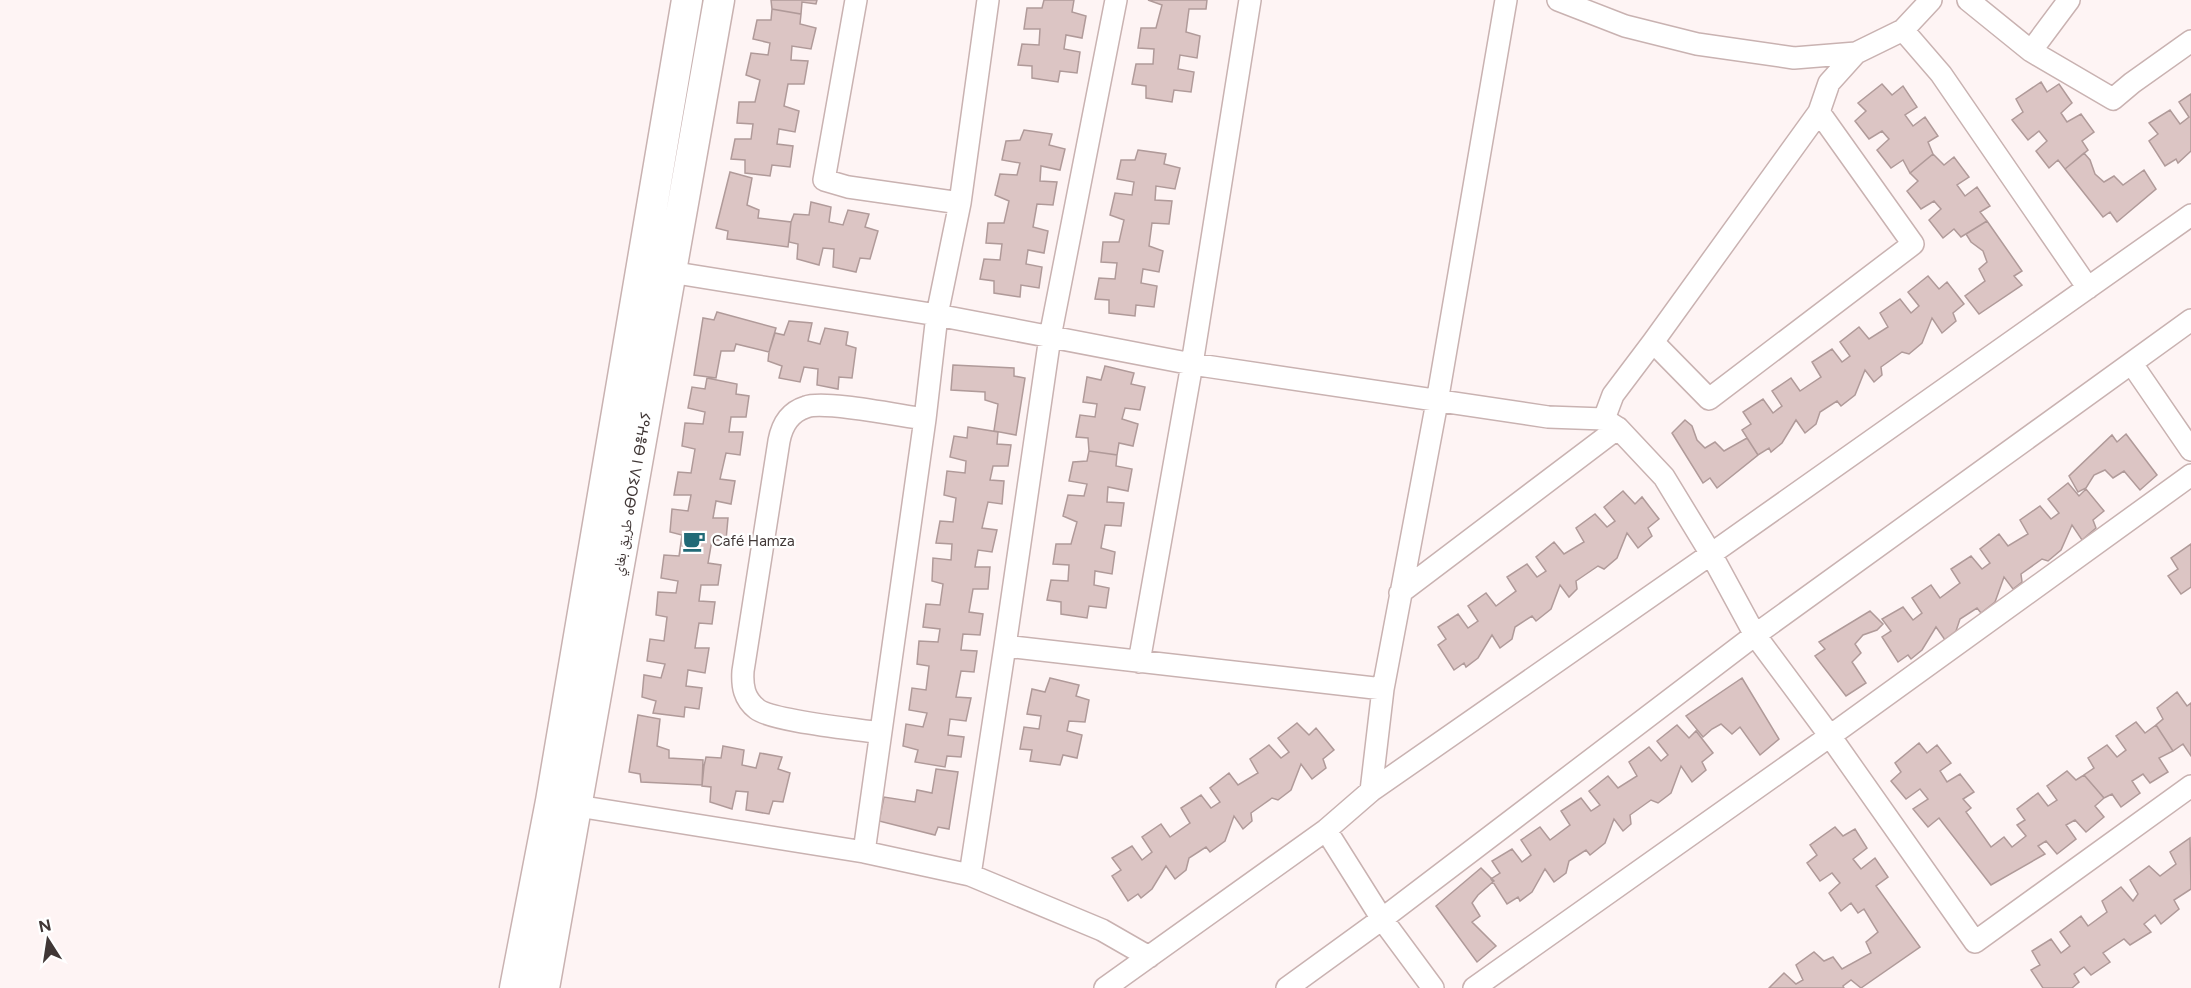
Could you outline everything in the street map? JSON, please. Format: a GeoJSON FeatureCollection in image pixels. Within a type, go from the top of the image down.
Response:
{"type":"FeatureCollection","features":[{"type":"Feature","properties":{"kind":"main road","name":"طريق بغاي ⴰⴱⵔⵉⴷ ⵏ ⴱⴻⵖⴰⵢ"},"geometry":{"type":"LineString","coordinates":[[544,988],[564,804],[687,0]]}},
{"type":"Feature","properties":{"kind":"main road","name":"طريق بغاي ⴰⴱⵔⵉⴷ ⵏ ⴱⴻⵖⴰⵢ"},"geometry":{"type":"LineString","coordinates":[[515,988],[564,804],[670,272],[719,0]]}},
{"type":"Feature","properties":{"kind":"street"},"geometry":{"type":"LineString","coordinates":[[856,0],[824,180],[848,187],[960,203]]}},
{"type":"Feature","properties":{"kind":"street"},"geometry":{"type":"LineString","coordinates":[[864,852],[925,419],[937,315],[960,203],[988,0]]}},
{"type":"Feature","properties":{"kind":"street"},"geometry":{"type":"LineString","coordinates":[[970,875],[1050,337],[1116,0]]}},
{"type":"Feature","properties":{"kind":"street"},"geometry":{"type":"LineString","coordinates":[[1139,662],[1192,364],[1250,0]]}},
{"type":"Feature","properties":{"kind":"street"},"geometry":{"type":"LineString","coordinates":[[1371,791],[1383,689],[1437,402],[1506,0]]}},
{"type":"Feature","properties":{"kind":"street"},"geometry":{"type":"LineString","coordinates":[[1558,0],[1625,26],[1697,44],[1794,58],[1856,53],[1903,30],[1931,0]]}},
{"type":"Feature","properties":{"kind":"street"},"geometry":{"type":"LineString","coordinates":[[1968,0],[2031,51],[2113,99],[2191,41]]}},
{"type":"Feature","properties":{"kind":"street"},"geometry":{"type":"LineString","coordinates":[[2031,51],[2069,0]]}},
{"type":"Feature","properties":{"kind":"street"},"geometry":{"type":"LineString","coordinates":[[1903,30],[1941,74],[2088,288]]}},
{"type":"Feature","properties":{"kind":"street"},"geometry":{"type":"LineString","coordinates":[[1400,593],[1611,424],[1613,394],[1819,112],[1829,83],[1856,53]]}},
{"type":"Feature","properties":{"kind":"street"},"geometry":{"type":"LineString","coordinates":[[1653,342],[1709,399],[1913,244],[1819,112]]}},
{"type":"Feature","properties":{"kind":"street"},"geometry":{"type":"LineString","coordinates":[[1106,988],[1326,830],[1371,791],[2191,215]]}},
{"type":"Feature","properties":{"kind":"street"},"geometry":{"type":"LineString","coordinates":[[670,272],[937,315],[1192,364],[1437,402],[1611,424],[1664,477],[1711,554],[1755,635],[1830,736],[1975,942],[2191,786]]}},
{"type":"Feature","properties":{"kind":"street"},"geometry":{"type":"LineString","coordinates":[[1287,988],[1382,919],[1755,635],[2191,320]]}},
{"type":"Feature","properties":{"kind":"street"},"geometry":{"type":"LineString","coordinates":[[2132,364],[2191,450]]}},
{"type":"Feature","properties":{"kind":"street"},"geometry":{"type":"LineString","coordinates":[[880,733],[766,714],[749,702],[742,682],[743,671],[779,441],[784,424],[799,410],[818,404],[925,419]]}},
{"type":"Feature","properties":{"kind":"street"},"geometry":{"type":"LineString","coordinates":[[1474,988],[1830,736],[2191,475]]}},
{"type":"Feature","properties":{"kind":"street"},"geometry":{"type":"LineString","coordinates":[[1005,646],[1383,689]]}},
{"type":"Feature","properties":{"kind":"street"},"geometry":{"type":"LineString","coordinates":[[564,804],[864,852],[970,875],[1102,930],[1149,957]]}},
{"type":"Feature","properties":{"kind":"street"},"geometry":{"type":"LineString","coordinates":[[1326,830],[1382,919],[1433,988]]}},
{"type":"Feature","properties":{"kind":"building"},"geometry":{"type":"Polygon","coordinates":[[[771,0],[817,0],[816,4],[802,2],[801,14],[772,9],[771,0]]]}},
{"type":"Feature","properties":{"kind":"building"},"geometry":{"type":"Polygon","coordinates":[[[1044,0],[1074,0],[1072,12],[1086,16],[1082,38],[1066,35],[1064,49],[1080,52],[1077,73],[1060,71],[1058,82],[1032,78],[1032,66],[1018,65],[1022,44],[1039,45],[1040,29],[1024,29],[1027,8],[1042,8],[1044,0]]]}},
{"type":"Feature","properties":{"kind":"building"},"geometry":{"type":"Polygon","coordinates":[[[1148,0],[1207,0],[1206,9],[1189,9],[1186,32],[1200,36],[1197,58],[1180,55],[1178,69],[1194,72],[1191,92],[1174,90],[1172,102],[1146,98],[1146,86],[1132,84],[1136,64],[1153,64],[1154,49],[1138,48],[1141,28],[1156,28],[1162,5],[1148,0]]]}},
{"type":"Feature","properties":{"kind":"building"},"geometry":{"type":"Polygon","coordinates":[[[772,9],[801,14],[800,24],[816,28],[811,49],[792,46],[791,60],[808,61],[804,84],[788,84],[784,106],[799,111],[795,132],[779,129],[777,144],[793,146],[790,167],[772,165],[770,176],[745,173],[745,160],[731,159],[735,139],[751,139],[753,124],[737,123],[739,102],[755,102],[760,80],[746,75],[751,53],[768,55],[770,43],[753,39],[757,20],[771,20],[772,9]]]}},
{"type":"Feature","properties":{"kind":"building"},"geometry":{"type":"Polygon","coordinates":[[[2041,82],[2047,92],[2059,84],[2072,103],[2061,113],[2067,122],[2081,114],[2094,132],[2082,141],[2088,150],[2065,169],[2058,160],[2049,168],[2036,151],[2047,141],[2039,131],[2028,140],[2012,120],[2023,112],[2016,99],[2041,82]]]}},
{"type":"Feature","properties":{"kind":"building"},"geometry":{"type":"Polygon","coordinates":[[[1882,84],[1892,95],[1903,86],[1917,107],[1905,115],[1913,126],[1925,117],[1938,136],[1928,142],[1933,154],[1910,173],[1903,160],[1891,168],[1877,150],[1889,139],[1882,131],[1869,139],[1855,121],[1866,111],[1858,103],[1882,84]]]}},
{"type":"Feature","properties":{"kind":"building"},"geometry":{"type":"Polygon","coordinates":[[[2191,94],[2191,151],[2178,163],[2176,159],[2165,166],[2149,141],[2158,134],[2149,123],[2170,110],[2180,124],[2189,117],[2179,102],[2191,94]]]}},
{"type":"Feature","properties":{"kind":"building"},"geometry":{"type":"Polygon","coordinates":[[[1024,130],[1052,134],[1049,145],[1065,149],[1060,170],[1041,166],[1040,181],[1057,182],[1053,205],[1037,204],[1033,227],[1048,231],[1044,253],[1028,250],[1026,264],[1042,267],[1039,288],[1021,285],[1020,297],[994,293],[994,281],[980,279],[984,259],[1000,260],[1002,244],[986,243],[988,223],[1004,223],[1009,201],[995,195],[1000,174],[1017,175],[1020,163],[1002,160],[1006,141],[1020,140],[1024,130]]]}},
{"type":"Feature","properties":{"kind":"building"},"geometry":{"type":"Polygon","coordinates":[[[1138,150],[1166,154],[1164,164],[1180,168],[1175,189],[1156,186],[1155,200],[1172,201],[1169,224],[1152,223],[1149,246],[1163,251],[1159,272],[1143,269],[1141,283],[1157,286],[1154,307],[1136,305],[1135,316],[1109,313],[1109,300],[1095,299],[1099,278],[1115,279],[1117,263],[1101,262],[1103,242],[1119,242],[1124,220],[1110,215],[1115,193],[1132,195],[1134,182],[1117,179],[1121,160],[1135,160],[1138,150]]]}},
{"type":"Feature","properties":{"kind":"building"},"geometry":{"type":"Polygon","coordinates":[[[2084,153],[2090,160],[2095,174],[2104,182],[2114,176],[2123,185],[2144,170],[2156,189],[2117,222],[2110,212],[2103,217],[2065,169],[2084,153]]]}},
{"type":"Feature","properties":{"kind":"building"},"geometry":{"type":"Polygon","coordinates":[[[1933,154],[1944,165],[1954,157],[1969,177],[1957,185],[1965,196],[1977,187],[1990,206],[1980,212],[1987,221],[1961,237],[1954,229],[1943,238],[1929,220],[1941,209],[1934,201],[1921,209],[1907,191],[1918,181],[1910,173],[1933,154]]]}},
{"type":"Feature","properties":{"kind":"building"},"geometry":{"type":"Polygon","coordinates":[[[730,172],[752,178],[747,205],[759,210],[758,218],[791,222],[788,247],[727,239],[728,231],[716,228],[730,172]]]}},
{"type":"Feature","properties":{"kind":"building"},"geometry":{"type":"Polygon","coordinates":[[[811,202],[831,207],[829,222],[843,225],[848,210],[869,214],[865,227],[878,231],[870,259],[860,258],[856,272],[833,267],[834,249],[823,248],[819,265],[797,259],[798,244],[789,242],[791,222],[794,214],[809,215],[811,202]]]}},
{"type":"Feature","properties":{"kind":"building"},"geometry":{"type":"Polygon","coordinates":[[[1987,221],[2022,271],[2014,276],[2022,285],[1979,314],[1965,296],[1985,281],[1979,269],[1987,262],[1983,251],[1971,242],[1966,234],[1987,221]]]}},
{"type":"Feature","properties":{"kind":"building"},"geometry":{"type":"Polygon","coordinates":[[[1928,276],[1939,289],[1947,282],[1964,304],[1953,313],[1956,321],[1942,333],[1932,318],[1922,343],[1909,354],[1902,352],[1881,367],[1882,375],[1874,382],[1865,370],[1855,395],[1841,406],[1837,401],[1820,412],[1816,424],[1805,433],[1796,420],[1782,443],[1771,452],[1769,448],[1758,455],[1742,430],[1751,424],[1743,412],[1763,399],[1773,413],[1782,406],[1772,391],[1791,378],[1800,391],[1821,377],[1812,362],[1832,349],[1842,362],[1850,356],[1840,342],[1859,327],[1869,339],[1888,327],[1880,313],[1900,299],[1911,313],[1919,306],[1908,292],[1928,276]]]}},
{"type":"Feature","properties":{"kind":"building"},"geometry":{"type":"Polygon","coordinates":[[[717,312],[776,328],[769,352],[736,344],[734,351],[721,351],[716,378],[694,375],[703,318],[714,320],[717,312]]]}},
{"type":"Feature","properties":{"kind":"building"},"geometry":{"type":"Polygon","coordinates":[[[789,321],[812,323],[808,341],[820,344],[825,328],[848,332],[846,345],[856,348],[852,378],[839,377],[838,389],[817,385],[818,369],[804,367],[800,382],[779,378],[782,366],[768,361],[769,352],[775,333],[784,335],[789,321]]]}},
{"type":"Feature","properties":{"kind":"building"},"geometry":{"type":"Polygon","coordinates":[[[953,365],[1014,368],[1014,376],[1025,378],[1016,435],[994,431],[998,404],[985,400],[985,392],[951,390],[953,365]]]}},
{"type":"Feature","properties":{"kind":"building"},"geometry":{"type":"Polygon","coordinates":[[[1105,366],[1134,373],[1131,384],[1145,387],[1140,410],[1125,408],[1122,419],[1138,424],[1133,446],[1119,443],[1117,455],[1089,451],[1088,438],[1076,437],[1080,415],[1095,417],[1097,404],[1083,402],[1087,377],[1101,380],[1105,366]]]}},
{"type":"Feature","properties":{"kind":"building"},"geometry":{"type":"Polygon","coordinates":[[[707,378],[737,384],[736,394],[749,396],[746,417],[731,417],[729,432],[743,432],[740,455],[726,453],[720,479],[735,481],[731,504],[716,501],[713,518],[728,518],[726,540],[712,540],[708,563],[721,565],[718,585],[701,585],[699,601],[715,602],[712,624],[699,623],[695,648],[709,648],[705,673],[688,670],[686,686],[702,688],[699,709],[685,707],[684,717],[653,713],[656,701],[642,697],[644,675],[661,678],[665,664],[647,661],[650,639],[664,641],[667,617],[656,615],[658,592],[676,593],[678,581],[661,578],[664,555],[679,556],[682,535],[670,532],[672,509],[688,511],[691,495],[674,495],[678,472],[691,473],[695,449],[682,446],[685,423],[703,424],[705,412],[688,408],[692,387],[705,389],[707,378]]]}},
{"type":"Feature","properties":{"kind":"building"},"geometry":{"type":"Polygon","coordinates":[[[1685,420],[1692,426],[1697,440],[1705,448],[1715,442],[1724,451],[1747,438],[1758,455],[1717,488],[1710,478],[1703,483],[1672,433],[1685,420]]]}},
{"type":"Feature","properties":{"kind":"building"},"geometry":{"type":"Polygon","coordinates":[[[968,427],[998,432],[997,444],[1011,445],[1008,466],[993,466],[990,480],[1004,481],[1002,504],[988,502],[982,528],[997,530],[992,552],[978,550],[975,567],[990,567],[988,589],[973,589],[969,612],[983,614],[980,635],[963,634],[961,650],[977,651],[974,672],[961,671],[956,697],[971,698],[966,721],[950,719],[948,735],[964,737],[961,757],[947,756],[945,767],[915,762],[918,750],[903,746],[906,724],[923,727],[927,713],[909,710],[912,688],[926,690],[929,666],[917,664],[919,641],[938,642],[940,629],[923,627],[926,604],[940,605],[943,584],[932,581],[933,558],[951,560],[952,544],[936,543],[940,521],[953,522],[956,498],[944,495],[947,471],[965,473],[966,461],[950,457],[954,436],[967,438],[968,427]]]}},
{"type":"Feature","properties":{"kind":"building"},"geometry":{"type":"Polygon","coordinates":[[[2126,434],[2157,475],[2140,490],[2124,471],[2113,478],[2105,470],[2094,475],[2086,488],[2078,492],[2069,476],[2112,435],[2117,442],[2126,434]]]}},
{"type":"Feature","properties":{"kind":"building"},"geometry":{"type":"Polygon","coordinates":[[[1089,451],[1117,455],[1116,466],[1132,469],[1128,491],[1108,487],[1107,502],[1124,503],[1121,526],[1105,525],[1101,548],[1115,552],[1112,574],[1095,571],[1094,585],[1109,588],[1106,608],[1089,606],[1087,618],[1061,614],[1061,602],[1047,600],[1051,580],[1068,581],[1069,565],[1053,564],[1056,544],[1071,544],[1077,522],[1063,516],[1068,495],[1084,496],[1087,484],[1069,481],[1073,462],[1087,461],[1089,451]]]}},
{"type":"Feature","properties":{"kind":"building"},"geometry":{"type":"Polygon","coordinates":[[[2068,483],[2079,496],[2086,489],[2104,511],[2093,520],[2096,528],[2082,540],[2072,525],[2061,550],[2048,561],[2042,559],[2021,574],[2022,582],[2013,589],[2004,577],[1995,602],[1981,613],[1977,608],[1960,619],[1956,631],[1945,640],[1936,627],[1922,650],[1911,659],[1908,655],[1898,662],[1882,637],[1891,631],[1882,619],[1903,607],[1913,620],[1922,613],[1912,598],[1931,585],[1940,598],[1960,583],[1951,569],[1971,556],[1982,569],[1990,563],[1980,549],[1999,534],[2008,546],[2028,534],[2020,520],[2040,506],[2051,519],[2059,513],[2048,499],[2068,483]]]}},
{"type":"Feature","properties":{"kind":"building"},"geometry":{"type":"Polygon","coordinates":[[[1623,491],[1635,504],[1642,497],[1659,519],[1648,528],[1652,536],[1638,548],[1627,533],[1617,558],[1604,569],[1598,566],[1576,581],[1577,589],[1569,597],[1560,585],[1551,609],[1536,621],[1532,616],[1515,627],[1512,639],[1500,648],[1492,635],[1478,658],[1466,667],[1464,663],[1454,670],[1438,645],[1446,639],[1438,627],[1458,614],[1468,628],[1478,621],[1468,606],[1486,593],[1496,606],[1516,591],[1507,577],[1527,564],[1537,577],[1546,571],[1536,557],[1554,542],[1564,554],[1584,542],[1576,528],[1595,514],[1607,527],[1615,521],[1604,507],[1623,491]]]}},
{"type":"Feature","properties":{"kind":"building"},"geometry":{"type":"Polygon","coordinates":[[[2191,544],[2191,587],[2181,594],[2168,576],[2178,569],[2171,558],[2191,544]]]}},
{"type":"Feature","properties":{"kind":"building"},"geometry":{"type":"Polygon","coordinates":[[[1870,611],[1883,624],[1877,630],[1863,635],[1855,644],[1861,653],[1852,662],[1866,683],[1846,696],[1815,656],[1825,649],[1819,642],[1870,611]]]}},
{"type":"Feature","properties":{"kind":"building"},"geometry":{"type":"Polygon","coordinates":[[[1050,678],[1079,685],[1076,696],[1089,700],[1085,722],[1069,721],[1067,731],[1082,735],[1077,758],[1063,755],[1060,765],[1030,761],[1032,750],[1020,749],[1024,727],[1039,729],[1041,716],[1027,714],[1032,689],[1045,692],[1050,678]]]}},
{"type":"Feature","properties":{"kind":"building"},"geometry":{"type":"Polygon","coordinates":[[[1742,678],[1779,739],[1760,755],[1740,727],[1732,734],[1721,724],[1703,737],[1686,716],[1742,678]]]}},
{"type":"Feature","properties":{"kind":"building"},"geometry":{"type":"Polygon","coordinates":[[[2177,692],[2187,706],[2191,703],[2191,756],[2183,744],[2173,751],[2156,725],[2163,719],[2157,708],[2177,692]]]}},
{"type":"Feature","properties":{"kind":"building"},"geometry":{"type":"Polygon","coordinates":[[[638,715],[660,719],[657,746],[669,750],[669,758],[703,760],[702,785],[641,782],[640,774],[629,772],[638,715]]]}},
{"type":"Feature","properties":{"kind":"building"},"geometry":{"type":"Polygon","coordinates":[[[2136,722],[2145,733],[2156,725],[2173,751],[2159,758],[2168,772],[2150,783],[2143,774],[2132,781],[2140,793],[2121,807],[2112,794],[2104,798],[2084,775],[2094,768],[2088,758],[2107,745],[2117,757],[2126,750],[2116,736],[2136,722]]]}},
{"type":"Feature","properties":{"kind":"building"},"geometry":{"type":"Polygon","coordinates":[[[1297,723],[1309,735],[1316,728],[1334,750],[1323,759],[1326,768],[1312,779],[1301,764],[1291,790],[1278,800],[1272,798],[1251,813],[1252,821],[1243,829],[1234,816],[1225,841],[1210,852],[1206,847],[1189,858],[1186,870],[1175,879],[1166,866],[1152,889],[1141,898],[1138,894],[1128,901],[1112,876],[1121,870],[1112,858],[1132,846],[1142,860],[1152,852],[1142,837],[1161,824],[1170,837],[1190,823],[1181,808],[1201,795],[1211,808],[1220,802],[1210,788],[1229,773],[1238,785],[1258,773],[1250,759],[1269,745],[1281,758],[1289,752],[1278,738],[1297,723]]]}},
{"type":"Feature","properties":{"kind":"building"},"geometry":{"type":"Polygon","coordinates":[[[1677,725],[1689,738],[1696,731],[1713,753],[1702,762],[1706,770],[1692,782],[1681,766],[1671,793],[1658,803],[1651,800],[1630,815],[1631,824],[1623,831],[1614,819],[1605,843],[1590,855],[1586,850],[1569,861],[1566,873],[1554,882],[1545,869],[1532,892],[1520,901],[1518,897],[1507,904],[1491,879],[1500,873],[1492,861],[1512,849],[1522,862],[1531,855],[1521,840],[1540,827],[1550,840],[1570,825],[1561,811],[1581,798],[1591,811],[1600,805],[1589,791],[1608,776],[1618,788],[1637,776],[1629,762],[1649,747],[1661,761],[1668,755],[1657,741],[1677,725]]]}},
{"type":"Feature","properties":{"kind":"building"},"geometry":{"type":"Polygon","coordinates":[[[1919,743],[1927,753],[1937,745],[1951,763],[1940,771],[1947,782],[1960,774],[1974,792],[1963,799],[1971,808],[1966,812],[1991,847],[2004,837],[2012,847],[2026,836],[2017,825],[2025,820],[2017,809],[2038,793],[2048,806],[2057,800],[2047,786],[2067,771],[2076,780],[2084,775],[2104,798],[2095,806],[2104,817],[2086,832],[2075,820],[2066,825],[2076,839],[2057,854],[2046,841],[2038,846],[2045,854],[1991,885],[1939,818],[1928,827],[1913,809],[1928,799],[1920,789],[1906,799],[1891,781],[1901,772],[1895,763],[1919,743]]]}},
{"type":"Feature","properties":{"kind":"building"},"geometry":{"type":"Polygon","coordinates":[[[723,746],[744,750],[742,765],[756,768],[760,753],[782,757],[778,769],[790,773],[783,802],[773,801],[769,814],[746,810],[748,792],[736,791],[732,809],[710,802],[711,787],[702,786],[706,757],[721,758],[723,746]]]}},
{"type":"Feature","properties":{"kind":"building"},"geometry":{"type":"Polygon","coordinates":[[[936,769],[958,772],[949,829],[938,827],[935,835],[879,821],[884,797],[915,802],[917,790],[932,793],[936,769]]]}},
{"type":"Feature","properties":{"kind":"building"},"geometry":{"type":"Polygon","coordinates":[[[1835,827],[1843,836],[1855,829],[1867,848],[1853,859],[1861,869],[1875,858],[1888,877],[1876,886],[1920,947],[1861,988],[1851,980],[1843,986],[1844,988],[1769,988],[1784,973],[1796,984],[1803,980],[1796,965],[1814,952],[1824,961],[1833,957],[1842,969],[1871,953],[1866,942],[1878,932],[1864,909],[1858,913],[1851,903],[1841,911],[1829,893],[1840,883],[1832,873],[1820,881],[1807,863],[1817,855],[1810,845],[1835,827]]]}},
{"type":"Feature","properties":{"kind":"building"},"geometry":{"type":"Polygon","coordinates":[[[2190,838],[2191,889],[2174,900],[2179,909],[2161,924],[2155,915],[2144,924],[2151,932],[2130,945],[2124,939],[2103,953],[2110,962],[2091,975],[2084,967],[2074,974],[2079,982],[2072,988],[2043,988],[2031,970],[2040,965],[2032,951],[2051,939],[2061,953],[2070,946],[2060,932],[2081,916],[2088,926],[2107,912],[2102,901],[2121,887],[2133,901],[2138,894],[2130,880],[2149,866],[2160,876],[2176,864],[2170,852],[2190,838]]]}},
{"type":"Feature","properties":{"kind":"building"},"geometry":{"type":"Polygon","coordinates":[[[1481,868],[1494,881],[1472,903],[1480,916],[1472,922],[1496,946],[1477,962],[1436,906],[1481,868]]]}},
{"type":"Feature","properties":{"kind":"place","name":"Café Hamza"},"geometry":{"type":"Point","coordinates":[694,541]}}]}
